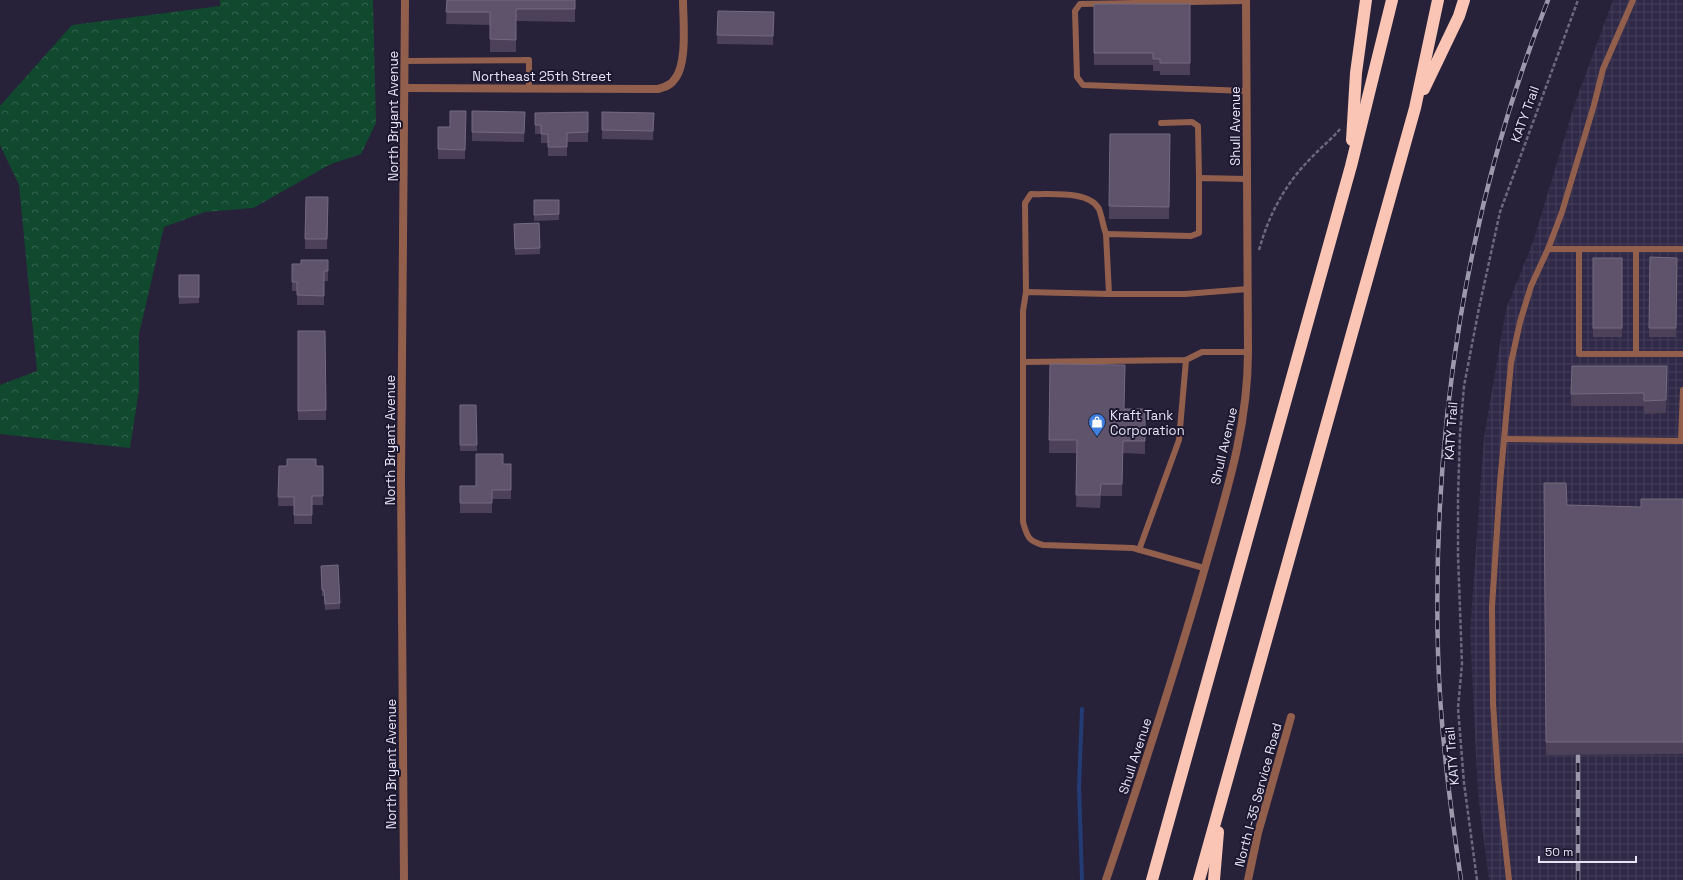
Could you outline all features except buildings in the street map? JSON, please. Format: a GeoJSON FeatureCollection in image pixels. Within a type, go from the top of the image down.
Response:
{"type":"FeatureCollection","features":[{"type":"Feature","properties":{"kind":"highway"},"geometry":{"type":"LineString","coordinates":[[1351,166],[1356,73],[1366,0]]}},
{"type":"Feature","properties":{"kind":"highway"},"geometry":{"type":"LineString","coordinates":[[1152,880],[1351,166],[1392,0]]}},
{"type":"Feature","properties":{"kind":"highway"},"geometry":{"type":"LineString","coordinates":[[1199,880],[1415,108],[1438,0]]}},
{"type":"Feature","properties":{"kind":"highway"},"geometry":{"type":"LineString","coordinates":[[1415,108],[1459,16],[1464,0]]}},
{"type":"Feature","properties":{"kind":"highway"},"geometry":{"type":"LineString","coordinates":[[1214,880],[1220,805]]}},
{"type":"Feature","properties":{"kind":"street","name":"North Bryant Avenue"},"geometry":{"type":"LineString","coordinates":[[404,880],[401,478],[406,88],[405,0]]}},
{"type":"Feature","properties":{"kind":"street","name":"Northeast 25th Street"},"geometry":{"type":"LineString","coordinates":[[406,88],[658,89],[667,86],[675,80],[680,69],[683,52],[683,0]]}},
{"type":"Feature","properties":{"kind":"street","name":"Shull Avenue"},"geometry":{"type":"LineString","coordinates":[[1106,880],[1158,724],[1241,438],[1247,399],[1248,352],[1246,1]]}},
{"type":"Feature","properties":{"kind":"street","name":"North I-35 Service Road"},"geometry":{"type":"LineString","coordinates":[[1248,880],[1258,833],[1291,717]]}},
{"type":"Feature","properties":{"kind":"lane"},"geometry":{"type":"LineString","coordinates":[[1509,880],[1498,779],[1493,703],[1492,607],[1500,483],[1512,363],[1520,322],[1531,286],[1548,249],[1562,212],[1592,112],[1603,69],[1633,0]]}},
{"type":"Feature","properties":{"kind":"lane"},"geometry":{"type":"LineString","coordinates":[[1246,1],[1080,4],[1075,11],[1077,78],[1083,85],[1247,91]]}},
{"type":"Feature","properties":{"kind":"lane"},"geometry":{"type":"LineString","coordinates":[[406,61],[529,60],[529,88]]}},
{"type":"Feature","properties":{"kind":"lane"},"geometry":{"type":"LineString","coordinates":[[1106,234],[1191,236],[1198,233],[1198,126],[1192,122],[1160,123]]}},
{"type":"Feature","properties":{"kind":"lane"},"geometry":{"type":"LineString","coordinates":[[1199,178],[1247,178]]}},
{"type":"Feature","properties":{"kind":"lane"},"geometry":{"type":"LineString","coordinates":[[1109,294],[1106,234],[1098,208],[1084,197],[1075,195],[1031,194],[1026,203],[1026,292],[1023,311],[1023,522],[1026,534],[1033,542],[1043,545],[1133,548],[1204,568]]}},
{"type":"Feature","properties":{"kind":"lane"},"geometry":{"type":"LineString","coordinates":[[1548,249],[1683,249]]}},
{"type":"Feature","properties":{"kind":"lane"},"geometry":{"type":"LineString","coordinates":[[1579,249],[1579,354],[1683,354]]}},
{"type":"Feature","properties":{"kind":"lane"},"geometry":{"type":"LineString","coordinates":[[1636,249],[1636,354]]}},
{"type":"Feature","properties":{"kind":"lane"},"geometry":{"type":"LineString","coordinates":[[1026,292],[1185,294],[1248,289]]}},
{"type":"Feature","properties":{"kind":"lane"},"geometry":{"type":"LineString","coordinates":[[1023,362],[1186,360],[1202,352],[1248,352]]}},
{"type":"Feature","properties":{"kind":"lane"},"geometry":{"type":"LineString","coordinates":[[1139,550],[1179,440],[1186,360]]}},
{"type":"Feature","properties":{"kind":"lane"},"geometry":{"type":"LineString","coordinates":[[1505,439],[1682,441],[1683,390]]}},
{"type":"Feature","properties":{"kind":"path","name":"KATY Trail"},"geometry":{"type":"LineString","coordinates":[[1477,880],[1464,783],[1458,708],[1462,664],[1458,555],[1458,497],[1460,434],[1464,386],[1500,212],[1578,0]]}},
{"type":"Feature","properties":{"kind":"path"},"geometry":{"type":"LineString","coordinates":[[1257,255],[1274,207],[1284,191],[1296,174],[1338,131],[1354,111]]}},
{"type":"Feature","properties":{"kind":"shaded area"},"geometry":{"type":"Polygon","coordinates":[[[1613,0],[1683,0],[1683,880],[1489,880],[1478,795],[1470,633],[1484,437],[1506,309],[1533,242],[1575,103],[1613,0]]]}},
{"type":"Feature","properties":{"kind":"green space"},"geometry":{"type":"Polygon","coordinates":[[[220,0],[373,0],[376,123],[361,154],[331,164],[253,208],[205,212],[164,227],[139,334],[139,390],[130,448],[0,434],[0,385],[37,371],[19,185],[0,145],[0,106],[72,25],[220,6],[220,0]]]}},
{"type":"Feature","properties":{"kind":"waterway"},"geometry":{"type":"LineString","coordinates":[[1082,709],[1079,787],[1082,880]]}},
{"type":"Feature","properties":{"kind":"railway"},"geometry":{"type":"LineString","coordinates":[[1461,880],[1446,766],[1438,652],[1438,569],[1441,486],[1449,403],[1460,320],[1476,239],[1495,158],[1519,78],[1548,0]]}},
{"type":"Feature","properties":{"kind":"railway"},"geometry":{"type":"LineString","coordinates":[[1578,756],[1578,880]]}},
{"type":"Feature","properties":{"kind":"place","name":"Kraft Tank Corporation"},"geometry":{"type":"Point","coordinates":[1097,437]}}]}
